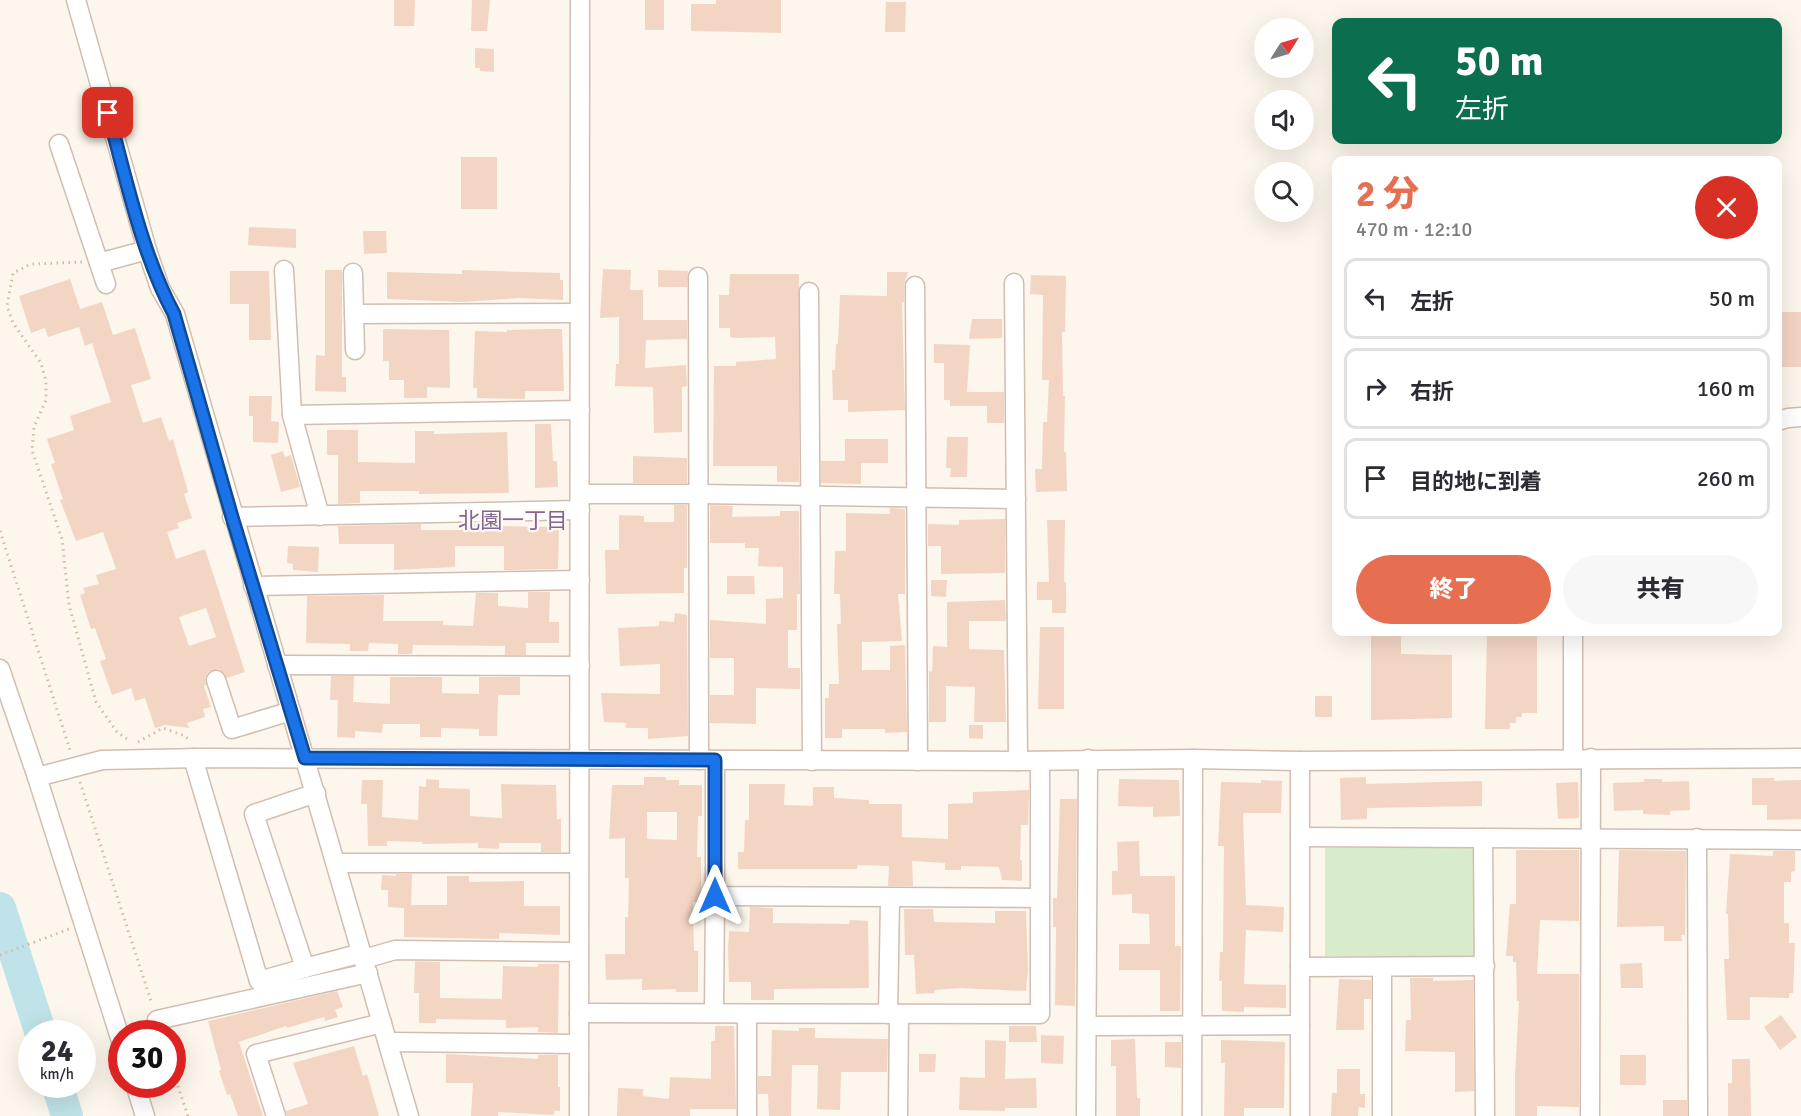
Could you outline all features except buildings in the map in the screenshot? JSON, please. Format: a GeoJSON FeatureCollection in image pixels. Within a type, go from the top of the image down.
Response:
{"type":"FeatureCollection","features":[{"type":"Feature","properties":{"kind":"street"},"geometry":{"type":"LineString","coordinates":[[76,0],[147,250],[160,288],[174,314],[232,517],[337,863],[409,1116]]}},
{"type":"Feature","properties":{"kind":"street"},"geometry":{"type":"LineString","coordinates":[[579,1116],[580,0]]}},
{"type":"Feature","properties":{"kind":"street"},"geometry":{"type":"LineString","coordinates":[[59,144],[106,284]]}},
{"type":"Feature","properties":{"kind":"street"},"geometry":{"type":"LineString","coordinates":[[99,262],[147,250]]}},
{"type":"Feature","properties":{"kind":"street"},"geometry":{"type":"LineString","coordinates":[[284,270],[292,415],[320,516]]}},
{"type":"Feature","properties":{"kind":"street"},"geometry":{"type":"LineString","coordinates":[[353,273],[355,350]]}},
{"type":"Feature","properties":{"kind":"street"},"geometry":{"type":"LineString","coordinates":[[698,278],[698,494],[707,760],[715,896],[714,1013]]}},
{"type":"Feature","properties":{"kind":"street"},"geometry":{"type":"LineString","coordinates":[[1014,283],[1018,761]]}},
{"type":"Feature","properties":{"kind":"street"},"geometry":{"type":"LineString","coordinates":[[915,286],[918,761]]}},
{"type":"Feature","properties":{"kind":"street"},"geometry":{"type":"LineString","coordinates":[[809,292],[812,760]]}},
{"type":"Feature","properties":{"kind":"street"},"geometry":{"type":"LineString","coordinates":[[354,314],[579,313]]}},
{"type":"Feature","properties":{"kind":"street"},"geometry":{"type":"LineString","coordinates":[[292,415],[580,410]]}},
{"type":"Feature","properties":{"kind":"street"},"geometry":{"type":"LineString","coordinates":[[1782,419],[1801,417]]}},
{"type":"Feature","properties":{"kind":"street"},"geometry":{"type":"LineString","coordinates":[[232,517],[320,516],[698,494],[1016,500]]}},
{"type":"Feature","properties":{"kind":"street"},"geometry":{"type":"LineString","coordinates":[[253,586],[580,580]]}},
{"type":"Feature","properties":{"kind":"street"},"geometry":{"type":"LineString","coordinates":[[1573,636],[1589,838],[1590,1116]]}},
{"type":"Feature","properties":{"kind":"street"},"geometry":{"type":"LineString","coordinates":[[277,665],[580,666]]}},
{"type":"Feature","properties":{"kind":"street"},"geometry":{"type":"LineString","coordinates":[[0,669],[114,1020]]}},
{"type":"Feature","properties":{"kind":"street"},"geometry":{"type":"LineString","coordinates":[[216,681],[232,729],[291,711]]}},
{"type":"Feature","properties":{"kind":"street"},"geometry":{"type":"LineString","coordinates":[[197,758],[258,981],[305,968],[365,962]]}},
{"type":"Feature","properties":{"kind":"street"},"geometry":{"type":"LineString","coordinates":[[37,777],[102,759],[918,761],[1193,759],[1300,761],[1801,758]]}},
{"type":"Feature","properties":{"kind":"street"},"geometry":{"type":"LineString","coordinates":[[1086,1116],[1088,759]]}},
{"type":"Feature","properties":{"kind":"street"},"geometry":{"type":"LineString","coordinates":[[1192,1116],[1193,759]]}},
{"type":"Feature","properties":{"kind":"street"},"geometry":{"type":"LineString","coordinates":[[579,1013],[1040,1014],[1040,761]]}},
{"type":"Feature","properties":{"kind":"street"},"geometry":{"type":"LineString","coordinates":[[1300,761],[1300,1116]]}},
{"type":"Feature","properties":{"kind":"street"},"geometry":{"type":"LineString","coordinates":[[305,968],[255,814],[316,794]]}},
{"type":"Feature","properties":{"kind":"street"},"geometry":{"type":"LineString","coordinates":[[1300,837],[1801,840]]}},
{"type":"Feature","properties":{"kind":"street"},"geometry":{"type":"LineString","coordinates":[[1483,838],[1485,1116]]}},
{"type":"Feature","properties":{"kind":"street"},"geometry":{"type":"LineString","coordinates":[[1697,838],[1698,1116]]}},
{"type":"Feature","properties":{"kind":"street"},"geometry":{"type":"LineString","coordinates":[[337,863],[579,863]]}},
{"type":"Feature","properties":{"kind":"street"},"geometry":{"type":"LineString","coordinates":[[715,896],[890,899],[1040,898]]}},
{"type":"Feature","properties":{"kind":"street"},"geometry":{"type":"LineString","coordinates":[[890,899],[898,1116]]}},
{"type":"Feature","properties":{"kind":"street"},"geometry":{"type":"LineString","coordinates":[[157,1020],[365,962],[394,950],[579,952]]}},
{"type":"Feature","properties":{"kind":"street"},"geometry":{"type":"LineString","coordinates":[[1300,967],[1485,966]]}},
{"type":"Feature","properties":{"kind":"street"},"geometry":{"type":"LineString","coordinates":[[1382,967],[1382,1116]]}},
{"type":"Feature","properties":{"kind":"street"},"geometry":{"type":"LineString","coordinates":[[747,1014],[747,1116]]}},
{"type":"Feature","properties":{"kind":"street"},"geometry":{"type":"LineString","coordinates":[[276,1116],[256,1054],[382,1023]]}},
{"type":"Feature","properties":{"kind":"street"},"geometry":{"type":"LineString","coordinates":[[1087,1026],[1300,1025]]}},
{"type":"Feature","properties":{"kind":"street"},"geometry":{"type":"LineString","coordinates":[[387,1042],[579,1044]]}},
{"type":"Feature","properties":{"kind":"street"},"geometry":{"type":"LineString","coordinates":[[139,1098],[145,1116]]}},
{"type":"Feature","properties":{"kind":"path"},"geometry":{"type":"LineString","coordinates":[[99,262],[31,264],[14,273],[7,306],[13,323],[41,363],[46,381],[46,400],[34,427],[32,450],[62,539],[69,605],[96,702],[117,732],[135,744],[163,728],[185,736],[197,758]]}},
{"type":"Feature","properties":{"kind":"path"},"geometry":{"type":"LineString","coordinates":[[0,955],[65,930]]}},
{"type":"Feature","properties":{"kind":"path"},"geometry":{"type":"LineString","coordinates":[[182,1098],[188,1116]]}},
{"type":"Feature","properties":{"kind":"green space"},"geometry":{"type":"Polygon","coordinates":[[[1475,847],[1476,956],[1325,956],[1325,848],[1475,847]]]}},
{"type":"Feature","properties":{"kind":"waterway"},"geometry":{"type":"LineString","coordinates":[[0,908],[36,1020]]}},
{"type":"Feature","properties":{"kind":"waterway"},"geometry":{"type":"LineString","coordinates":[[61,1098],[67,1116]]}},
{"type":"Feature","properties":{"kind":"district","name":"北園一丁目"},"geometry":{"type":"Point","coordinates":[513,520]}},
{"type":"Feature","properties":{"kind":"route"},"geometry":{"type":"LineString","coordinates":[[108,113],[147,250],[160,288],[174,314],[232,517],[305,758],[715,760],[715,896]]}}]}
